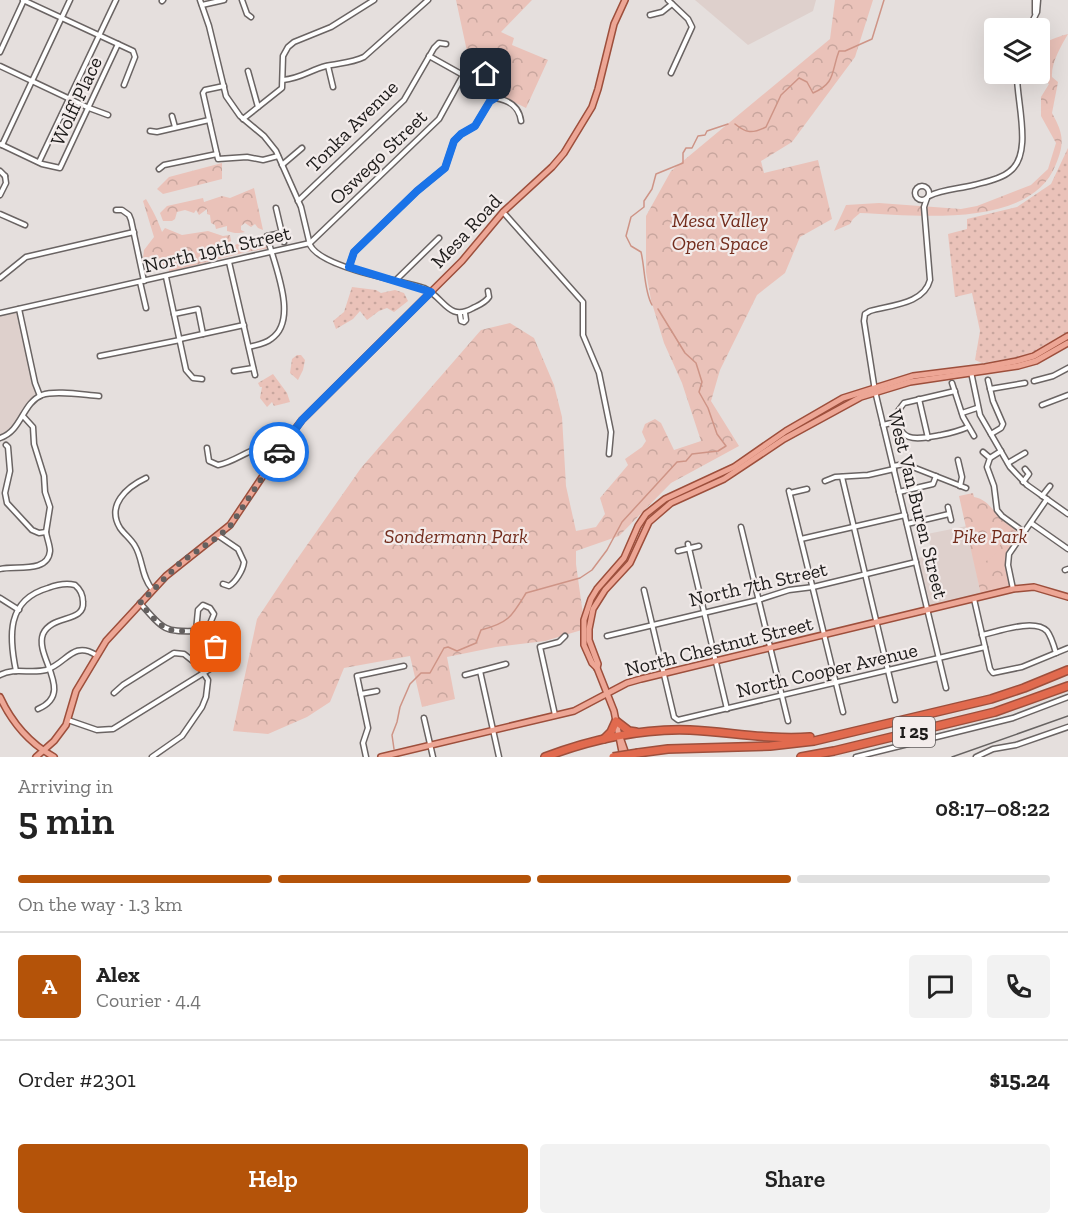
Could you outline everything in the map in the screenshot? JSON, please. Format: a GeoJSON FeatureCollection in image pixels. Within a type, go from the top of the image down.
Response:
{"type":"FeatureCollection","features":[{"type":"Feature","properties":{"kind":"highway","name":"I 25"},"geometry":{"type":"LineString","coordinates":[[613,757],[668,749],[779,746],[848,733],[996,697],[1068,670]]}},
{"type":"Feature","properties":{"kind":"highway","name":"I 25"},"geometry":{"type":"LineString","coordinates":[[801,757],[996,712],[1068,686]]}},
{"type":"Feature","properties":{"kind":"highway"},"geometry":{"type":"LineString","coordinates":[[602,741],[611,732],[616,721],[629,730],[644,733]]}},
{"type":"Feature","properties":{"kind":"highway"},"geometry":{"type":"LineString","coordinates":[[545,757],[602,741],[644,733],[690,730],[788,738],[848,733]]}},
{"type":"Feature","properties":{"kind":"highway"},"geometry":{"type":"LineString","coordinates":[[815,757],[834,751]]}},
{"type":"Feature","properties":{"kind":"main road","name":"Mesa Road"},"geometry":{"type":"LineString","coordinates":[[36,757],[59,735],[68,720],[76,691],[106,641],[152,589],[189,556],[219,536],[240,512],[302,420],[462,261],[503,212],[560,159],[585,121],[598,89],[614,24],[625,0]]}},
{"type":"Feature","properties":{"kind":"main road"},"geometry":{"type":"LineString","coordinates":[[625,757],[624,743],[620,737],[589,640],[589,628],[593,609],[605,590],[630,563],[654,515],[671,503],[734,474],[784,439],[875,389],[1005,364],[1034,356],[1068,336]]}},
{"type":"Feature","properties":{"kind":"main road"},"geometry":{"type":"LineString","coordinates":[[971,370],[1018,366],[1036,361],[1068,344]]}},
{"type":"Feature","properties":{"kind":"main road","name":"North Chestnut Street"},"geometry":{"type":"LineString","coordinates":[[381,757],[578,710],[630,682],[663,673],[1013,589],[1034,587],[1068,597]]}},
{"type":"Feature","properties":{"kind":"main road"},"geometry":{"type":"LineString","coordinates":[[0,697],[19,730],[43,751],[54,757]]}},
{"type":"Feature","properties":{"kind":"street"},"geometry":{"type":"LineString","coordinates":[[0,52],[23,0],[133,51],[135,57],[124,85]]}},
{"type":"Feature","properties":{"kind":"street"},"geometry":{"type":"LineString","coordinates":[[70,0],[1,145],[39,162],[116,0]]}},
{"type":"Feature","properties":{"kind":"street"},"geometry":{"type":"LineString","coordinates":[[224,0],[201,2],[229,101],[243,119],[264,136],[278,156],[298,201],[310,243]]}},
{"type":"Feature","properties":{"kind":"street"},"geometry":{"type":"LineString","coordinates":[[242,0],[247,14],[251,17]]}},
{"type":"Feature","properties":{"kind":"street"},"geometry":{"type":"LineString","coordinates":[[243,119],[280,90],[283,80],[283,56],[288,48],[349,18],[374,0]]}},
{"type":"Feature","properties":{"kind":"street"},"geometry":{"type":"LineString","coordinates":[[283,80],[300,78],[328,66],[352,62],[364,57],[428,0]]}},
{"type":"Feature","properties":{"kind":"street"},"geometry":{"type":"LineString","coordinates":[[1033,18],[1037,0]]}},
{"type":"Feature","properties":{"kind":"street"},"geometry":{"type":"LineString","coordinates":[[650,15],[662,12],[670,2],[690,21],[692,27],[671,72]]}},
{"type":"Feature","properties":{"kind":"street","name":"Tonka Avenue"},"geometry":{"type":"LineString","coordinates":[[298,201],[404,100],[429,56],[439,43],[446,44]]}},
{"type":"Feature","properties":{"kind":"street","name":"Wolff Place"},"geometry":{"type":"LineString","coordinates":[[39,162],[58,169],[62,166],[118,44]]}},
{"type":"Feature","properties":{"kind":"street"},"geometry":{"type":"LineString","coordinates":[[429,56],[463,75],[470,66],[485,73],[487,78],[484,88],[495,98],[516,107],[520,111],[521,121]]}},
{"type":"Feature","properties":{"kind":"street"},"geometry":{"type":"LineString","coordinates":[[0,66],[108,115]]}},
{"type":"Feature","properties":{"kind":"street"},"geometry":{"type":"LineString","coordinates":[[328,66],[333,87]]}},
{"type":"Feature","properties":{"kind":"street"},"geometry":{"type":"LineString","coordinates":[[248,71],[258,107]]}},
{"type":"Feature","properties":{"kind":"street","name":"Oswego Street"},"geometry":{"type":"LineString","coordinates":[[310,243],[439,119],[463,75]]}},
{"type":"Feature","properties":{"kind":"street"},"geometry":{"type":"LineString","coordinates":[[920,200],[936,192],[967,187],[1008,174],[1019,164],[1022,144],[1018,84]]}},
{"type":"Feature","properties":{"kind":"street"},"geometry":{"type":"LineString","coordinates":[[224,86],[203,91],[218,159],[263,160],[278,156]]}},
{"type":"Feature","properties":{"kind":"street"},"geometry":{"type":"LineString","coordinates":[[349,267],[354,252],[445,168],[454,141],[475,126],[490,101],[495,98]]}},
{"type":"Feature","properties":{"kind":"street"},"geometry":{"type":"LineString","coordinates":[[172,116],[175,127]]}},
{"type":"Feature","properties":{"kind":"street"},"geometry":{"type":"LineString","coordinates":[[150,131],[157,132],[209,120]]}},
{"type":"Feature","properties":{"kind":"street"},"geometry":{"type":"LineString","coordinates":[[282,165],[302,148]]}},
{"type":"Feature","properties":{"kind":"street"},"geometry":{"type":"LineString","coordinates":[[159,169],[164,165],[217,154]]}},
{"type":"Feature","properties":{"kind":"street"},"geometry":{"type":"LineString","coordinates":[[0,195],[6,183],[2,174]]}},
{"type":"Feature","properties":{"kind":"street"},"geometry":{"type":"LineString","coordinates":[[924,207],[916,195],[918,189],[922,187],[928,195]]}},
{"type":"Feature","properties":{"kind":"street"},"geometry":{"type":"LineString","coordinates":[[924,207],[928,195]]}},
{"type":"Feature","properties":{"kind":"street","name":"West Van Buren Street"},"geometry":{"type":"LineString","coordinates":[[924,207],[929,252],[928,288],[919,297],[865,314],[865,326],[875,389],[946,688]]}},
{"type":"Feature","properties":{"kind":"street"},"geometry":{"type":"LineString","coordinates":[[276,208],[284,242]]}},
{"type":"Feature","properties":{"kind":"street"},"geometry":{"type":"LineString","coordinates":[[116,210],[122,210],[129,215],[134,232],[146,308]]}},
{"type":"Feature","properties":{"kind":"street"},"geometry":{"type":"LineString","coordinates":[[503,212],[583,302],[583,335],[599,373],[611,432],[609,454]]}},
{"type":"Feature","properties":{"kind":"street"},"geometry":{"type":"LineString","coordinates":[[0,214],[25,225]]}},
{"type":"Feature","properties":{"kind":"street"},"geometry":{"type":"LineString","coordinates":[[307,230],[313,235],[320,235]]}},
{"type":"Feature","properties":{"kind":"street"},"geometry":{"type":"LineString","coordinates":[[0,278],[26,256],[134,232]]}},
{"type":"Feature","properties":{"kind":"street"},"geometry":{"type":"LineString","coordinates":[[249,347],[264,343],[274,337],[282,327],[285,318],[285,307],[267,236],[281,232]]}},
{"type":"Feature","properties":{"kind":"street"},"geometry":{"type":"LineString","coordinates":[[396,281],[439,238]]}},
{"type":"Feature","properties":{"kind":"street","name":"North 19th Street"},"geometry":{"type":"LineString","coordinates":[[0,314],[310,243],[313,251],[319,255],[349,267],[431,292]]}},
{"type":"Feature","properties":{"kind":"street"},"geometry":{"type":"LineString","coordinates":[[229,262],[255,375]]}},
{"type":"Feature","properties":{"kind":"street"},"geometry":{"type":"LineString","coordinates":[[166,277],[188,374],[194,379],[202,379]]}},
{"type":"Feature","properties":{"kind":"street"},"geometry":{"type":"LineString","coordinates":[[431,292],[450,310],[462,314],[488,300],[488,291]]}},
{"type":"Feature","properties":{"kind":"street"},"geometry":{"type":"LineString","coordinates":[[19,309],[35,383],[40,396]]}},
{"type":"Feature","properties":{"kind":"street"},"geometry":{"type":"LineString","coordinates":[[174,314],[198,309],[203,334]]}},
{"type":"Feature","properties":{"kind":"street"},"geometry":{"type":"LineString","coordinates":[[100,356],[244,325]]}},
{"type":"Feature","properties":{"kind":"street"},"geometry":{"type":"LineString","coordinates":[[1034,381],[1053,376],[1068,368]]}},
{"type":"Feature","properties":{"kind":"street"},"geometry":{"type":"LineString","coordinates":[[234,371],[254,369]]}},
{"type":"Feature","properties":{"kind":"street"},"geometry":{"type":"LineString","coordinates":[[971,370],[977,408],[1008,463],[1023,482],[1068,514]]}},
{"type":"Feature","properties":{"kind":"street"},"geometry":{"type":"LineString","coordinates":[[988,380],[993,401],[1003,424],[991,434]]}},
{"type":"Feature","properties":{"kind":"street"},"geometry":{"type":"LineString","coordinates":[[952,383],[968,427],[974,436]]}},
{"type":"Feature","properties":{"kind":"street"},"geometry":{"type":"LineString","coordinates":[[990,389],[1025,383]]}},
{"type":"Feature","properties":{"kind":"street"},"geometry":{"type":"LineString","coordinates":[[1018,384],[1019,392]]}},
{"type":"Feature","properties":{"kind":"street"},"geometry":{"type":"LineString","coordinates":[[955,392],[902,405],[898,411],[899,422],[903,432],[910,438],[919,440],[968,427]]}},
{"type":"Feature","properties":{"kind":"street"},"geometry":{"type":"LineString","coordinates":[[46,532],[38,533],[32,530],[2,500],[10,474],[9,458],[2,437],[13,430],[29,406],[40,396],[57,393],[99,396]]}},
{"type":"Feature","properties":{"kind":"street"},"geometry":{"type":"LineString","coordinates":[[1041,405],[1068,395]]}},
{"type":"Feature","properties":{"kind":"street"},"geometry":{"type":"LineString","coordinates":[[920,399],[928,438]]}},
{"type":"Feature","properties":{"kind":"street"},"geometry":{"type":"LineString","coordinates":[[962,412],[977,408]]}},
{"type":"Feature","properties":{"kind":"street"},"geometry":{"type":"LineString","coordinates":[[0,569],[32,567],[46,560],[50,552],[46,532],[50,507],[45,492],[44,476],[34,444],[33,426],[23,416]]}},
{"type":"Feature","properties":{"kind":"street"},"geometry":{"type":"LineString","coordinates":[[884,425],[899,422]]}},
{"type":"Feature","properties":{"kind":"street"},"geometry":{"type":"LineString","coordinates":[[0,447],[6,445]]}},
{"type":"Feature","properties":{"kind":"street"},"geometry":{"type":"LineString","coordinates":[[207,448],[210,461],[216,465],[224,464],[262,446],[281,449]]}},
{"type":"Feature","properties":{"kind":"street"},"geometry":{"type":"LineString","coordinates":[[1001,451],[990,458],[987,470],[994,489],[996,507],[1002,516],[1024,532]]}},
{"type":"Feature","properties":{"kind":"street"},"geometry":{"type":"LineString","coordinates":[[983,452],[990,458]]}},
{"type":"Feature","properties":{"kind":"street"},"geometry":{"type":"LineString","coordinates":[[1008,463],[1024,453]]}},
{"type":"Feature","properties":{"kind":"street"},"geometry":{"type":"LineString","coordinates":[[958,460],[962,477],[960,486]]}},
{"type":"Feature","properties":{"kind":"street"},"geometry":{"type":"LineString","coordinates":[[825,481],[835,477],[868,475],[905,464],[966,488]]}},
{"type":"Feature","properties":{"kind":"street"},"geometry":{"type":"LineString","coordinates":[[1023,482],[1029,474],[1025,469]]}},
{"type":"Feature","properties":{"kind":"street"},"geometry":{"type":"LineString","coordinates":[[900,492],[933,484],[936,476]]}},
{"type":"Feature","properties":{"kind":"street"},"geometry":{"type":"LineString","coordinates":[[842,477],[895,700]]}},
{"type":"Feature","properties":{"kind":"street"},"geometry":{"type":"LineString","coordinates":[[146,478],[122,495],[115,514],[120,528],[136,548],[152,589]]}},
{"type":"Feature","properties":{"kind":"street"},"geometry":{"type":"LineString","coordinates":[[1013,589],[1008,559],[1010,551],[1030,523],[1050,486]]}},
{"type":"Feature","properties":{"kind":"street"},"geometry":{"type":"LineString","coordinates":[[807,489],[790,492],[843,712]]}},
{"type":"Feature","properties":{"kind":"street"},"geometry":{"type":"LineString","coordinates":[[948,507],[951,520]]}},
{"type":"Feature","properties":{"kind":"street"},"geometry":{"type":"LineString","coordinates":[[907,524],[949,514]]}},
{"type":"Feature","properties":{"kind":"street"},"geometry":{"type":"LineString","coordinates":[[801,539],[905,515]]}},
{"type":"Feature","properties":{"kind":"street"},"geometry":{"type":"LineString","coordinates":[[1030,523],[1068,549]]}},
{"type":"Feature","properties":{"kind":"street"},"geometry":{"type":"LineString","coordinates":[[741,527],[788,722]]}},
{"type":"Feature","properties":{"kind":"street"},"geometry":{"type":"LineString","coordinates":[[219,536],[238,549],[244,561],[243,568],[233,584],[229,586],[223,584]]}},
{"type":"Feature","properties":{"kind":"street"},"geometry":{"type":"LineString","coordinates":[[688,546],[727,709]]}},
{"type":"Feature","properties":{"kind":"street"},"geometry":{"type":"LineString","coordinates":[[678,551],[688,546],[699,546]]}},
{"type":"Feature","properties":{"kind":"street","name":"North 7th Street"},"geometry":{"type":"LineString","coordinates":[[607,636],[759,600],[789,590],[813,587],[916,562]]}},
{"type":"Feature","properties":{"kind":"street"},"geometry":{"type":"LineString","coordinates":[[16,671],[10,636],[19,610],[31,596],[44,589],[70,584],[78,587],[84,604],[80,613],[54,622],[44,634],[42,647],[54,679],[54,690],[46,704],[38,709]]}},
{"type":"Feature","properties":{"kind":"street"},"geometry":{"type":"LineString","coordinates":[[644,590],[663,673]]}},
{"type":"Feature","properties":{"kind":"street"},"geometry":{"type":"LineString","coordinates":[[0,598],[19,610]]}},
{"type":"Feature","properties":{"kind":"street"},"geometry":{"type":"LineString","coordinates":[[974,599],[993,673],[1022,667],[1068,648]]}},
{"type":"Feature","properties":{"kind":"street"},"geometry":{"type":"LineString","coordinates":[[140,603],[165,629],[176,632],[207,631]]}},
{"type":"Feature","properties":{"kind":"street"},"geometry":{"type":"LineString","coordinates":[[196,631],[198,610],[203,605],[210,608],[214,614],[207,631]]}},
{"type":"Feature","properties":{"kind":"street"},"geometry":{"type":"LineString","coordinates":[[982,635],[1034,626],[1046,630],[1056,653]]}},
{"type":"Feature","properties":{"kind":"street"},"geometry":{"type":"LineString","coordinates":[[68,720],[92,729],[113,729],[212,667],[216,656],[214,643],[207,631]]}},
{"type":"Feature","properties":{"kind":"street"},"geometry":{"type":"LineString","coordinates":[[555,715],[540,647],[559,642],[566,636]]}},
{"type":"Feature","properties":{"kind":"street","name":"North Cooper Avenue"},"geometry":{"type":"LineString","coordinates":[[663,673],[676,720],[985,647]]}},
{"type":"Feature","properties":{"kind":"street"},"geometry":{"type":"LineString","coordinates":[[0,674],[16,671],[41,671],[50,668],[76,651],[86,651],[96,656]]}},
{"type":"Feature","properties":{"kind":"street"},"geometry":{"type":"LineString","coordinates":[[114,693],[174,652],[181,653],[195,662],[203,672],[208,684],[204,704],[182,736],[153,757]]}},
{"type":"Feature","properties":{"kind":"street"},"geometry":{"type":"LineString","coordinates":[[465,675],[506,664]]}},
{"type":"Feature","properties":{"kind":"street"},"geometry":{"type":"LineString","coordinates":[[366,757],[363,743],[368,728],[357,676],[404,666]]}},
{"type":"Feature","properties":{"kind":"street"},"geometry":{"type":"LineString","coordinates":[[480,671],[500,757]]}},
{"type":"Feature","properties":{"kind":"street"},"geometry":{"type":"LineString","coordinates":[[361,694],[377,691]]}},
{"type":"Feature","properties":{"kind":"street"},"geometry":{"type":"LineString","coordinates":[[856,757],[1013,718],[1068,697]]}},
{"type":"Feature","properties":{"kind":"street"},"geometry":{"type":"LineString","coordinates":[[424,718],[433,757]]}},
{"type":"Feature","properties":{"kind":"street"},"geometry":{"type":"LineString","coordinates":[[976,757],[997,748],[1016,745],[1068,727]]}},
{"type":"Feature","properties":{"kind":"shaded area"},"geometry":{"type":"Polygon","coordinates":[[[695,0],[816,0],[813,11],[748,45],[695,0]]]}},
{"type":"Feature","properties":{"kind":"shaded area"},"geometry":{"type":"Polygon","coordinates":[[[18,312],[37,394],[14,426],[0,435],[0,315],[18,312]]]}},
{"type":"Feature","properties":{"kind":"shaded area"},"geometry":{"type":"Polygon","coordinates":[[[967,526],[981,595],[931,607],[918,558],[933,555],[927,534],[967,526]]]}},
{"type":"Feature","properties":{"kind":"green space"},"geometry":{"type":"Polygon","coordinates":[[[456,0],[532,0],[501,32],[514,38],[512,45],[548,60],[526,108],[486,88],[493,73],[475,63],[471,70],[456,0]]]}},
{"type":"Feature","properties":{"kind":"green space","name":"Sondermann Park"},"geometry":{"type":"Polygon","coordinates":[[[835,0],[873,0],[855,57],[792,142],[761,161],[764,173],[818,160],[832,219],[800,237],[785,273],[757,295],[720,370],[711,401],[739,446],[671,483],[619,536],[576,551],[585,629],[545,641],[496,647],[447,657],[455,699],[422,707],[410,656],[344,668],[330,702],[307,717],[268,734],[233,731],[257,619],[361,468],[481,330],[510,323],[534,338],[554,385],[562,417],[566,486],[576,531],[596,527],[605,514],[600,498],[628,465],[625,459],[642,447],[646,441],[642,432],[645,424],[655,419],[661,423],[674,450],[701,441],[682,383],[664,343],[651,300],[646,272],[646,216],[671,171],[830,39],[835,0]]]}},
{"type":"Feature","properties":{"kind":"green space"},"geometry":{"type":"Polygon","coordinates":[[[1068,34],[1057,55],[1052,72],[1052,77],[1058,82],[1052,113],[1062,138],[1061,150],[1056,164],[1043,185],[1023,200],[998,209],[940,216],[860,213],[850,224],[834,231],[846,205],[879,203],[961,209],[977,206],[1031,185],[1048,169],[1056,143],[1041,116],[1041,97],[1050,84],[1051,40],[1068,34]]]}},
{"type":"Feature","properties":{"kind":"green space"},"geometry":{"type":"Polygon","coordinates":[[[1068,148],[1068,332],[1030,355],[982,363],[975,360],[980,331],[972,293],[955,297],[948,234],[967,229],[967,219],[1017,207],[1051,184],[1068,148]]]}},
{"type":"Feature","properties":{"kind":"green space"},"geometry":{"type":"Polygon","coordinates":[[[222,163],[222,179],[163,194],[157,189],[169,177],[222,163]]]}},
{"type":"Feature","properties":{"kind":"green space"},"geometry":{"type":"Polygon","coordinates":[[[254,188],[263,230],[255,224],[251,227],[245,223],[241,226],[241,230],[245,232],[242,233],[227,231],[227,226],[216,229],[211,223],[207,209],[199,215],[196,210],[194,213],[185,210],[177,212],[172,221],[163,221],[160,213],[167,206],[203,198],[204,202],[222,196],[230,198],[254,188]]]}},
{"type":"Feature","properties":{"kind":"green space"},"geometry":{"type":"Polygon","coordinates":[[[146,199],[162,232],[165,228],[182,235],[208,231],[223,236],[230,235],[232,247],[237,244],[251,246],[264,244],[258,236],[265,234],[270,248],[169,272],[169,262],[162,266],[152,262],[149,257],[143,258],[144,250],[154,237],[143,201],[146,199]]]}},
{"type":"Feature","properties":{"kind":"green space"},"geometry":{"type":"Polygon","coordinates":[[[352,287],[376,290],[381,293],[395,290],[404,293],[408,301],[394,312],[387,308],[367,320],[360,311],[353,319],[336,329],[333,321],[344,312],[352,287]]]}},
{"type":"Feature","properties":{"kind":"green space"},"geometry":{"type":"Polygon","coordinates":[[[301,355],[305,360],[298,380],[290,373],[292,359],[301,355]]]}},
{"type":"Feature","properties":{"kind":"green space"},"geometry":{"type":"Polygon","coordinates":[[[273,374],[287,393],[290,402],[274,406],[272,402],[267,407],[260,398],[262,387],[258,383],[273,374]]]}},
{"type":"Feature","properties":{"kind":"green space","name":"Pike Park"},"geometry":{"type":"Polygon","coordinates":[[[973,493],[974,497],[986,502],[1020,533],[1010,548],[1007,558],[1010,587],[981,595],[959,496],[973,493]]]}},
{"type":"Feature","properties":{"kind":"green space"},"geometry":{"type":"Polygon","coordinates":[[[1001,529],[1001,542],[996,552],[988,560],[976,565],[971,537],[1001,529]]]}},
{"type":"Feature","properties":{"kind":"waterway"},"geometry":{"type":"LineString","coordinates":[[735,124],[749,132],[766,127],[781,95],[799,78],[807,82],[813,93],[826,85],[832,76],[839,51],[845,51],[872,39],[884,0]]}},
{"type":"Feature","properties":{"kind":"waterway"},"geometry":{"type":"LineString","coordinates":[[652,305],[646,286],[641,252],[631,246],[626,236],[631,217],[644,207],[644,201],[652,189],[656,174],[683,163],[683,153],[686,148],[692,148],[698,136],[728,124]]}},
{"type":"Feature","properties":{"kind":"waterway"},"geometry":{"type":"LineString","coordinates":[[394,749],[392,735],[410,684],[421,673],[430,673],[444,648],[448,647],[457,651],[476,643],[481,630],[509,618],[526,593],[580,578],[592,570],[607,550],[622,522],[677,462],[686,461],[692,454],[718,451],[726,446],[717,434],[708,408],[699,392],[702,382],[696,363],[685,353],[658,309]]}},
{"type":"Feature","properties":{"kind":"railway"},"geometry":{"type":"LineString","coordinates":[[952,757],[1068,716]]}},
{"type":"Feature","properties":{"kind":"way so far"},"geometry":{"type":"LineString","coordinates":[[216,647],[207,631],[176,632],[165,629],[140,603],[181,562],[231,525],[279,452]]}},
{"type":"Feature","properties":{"kind":"route"},"geometry":{"type":"LineString","coordinates":[[279,452],[302,420],[431,292],[419,286],[349,267],[351,257],[417,191],[445,168],[454,141],[480,121],[490,101],[495,98],[484,88],[486,74]]}},
{"type":"Feature","properties":{"kind":"park label","name":"Mesa Valley Open Space"},"geometry":{"type":"Point","coordinates":[720,232]}}]}
